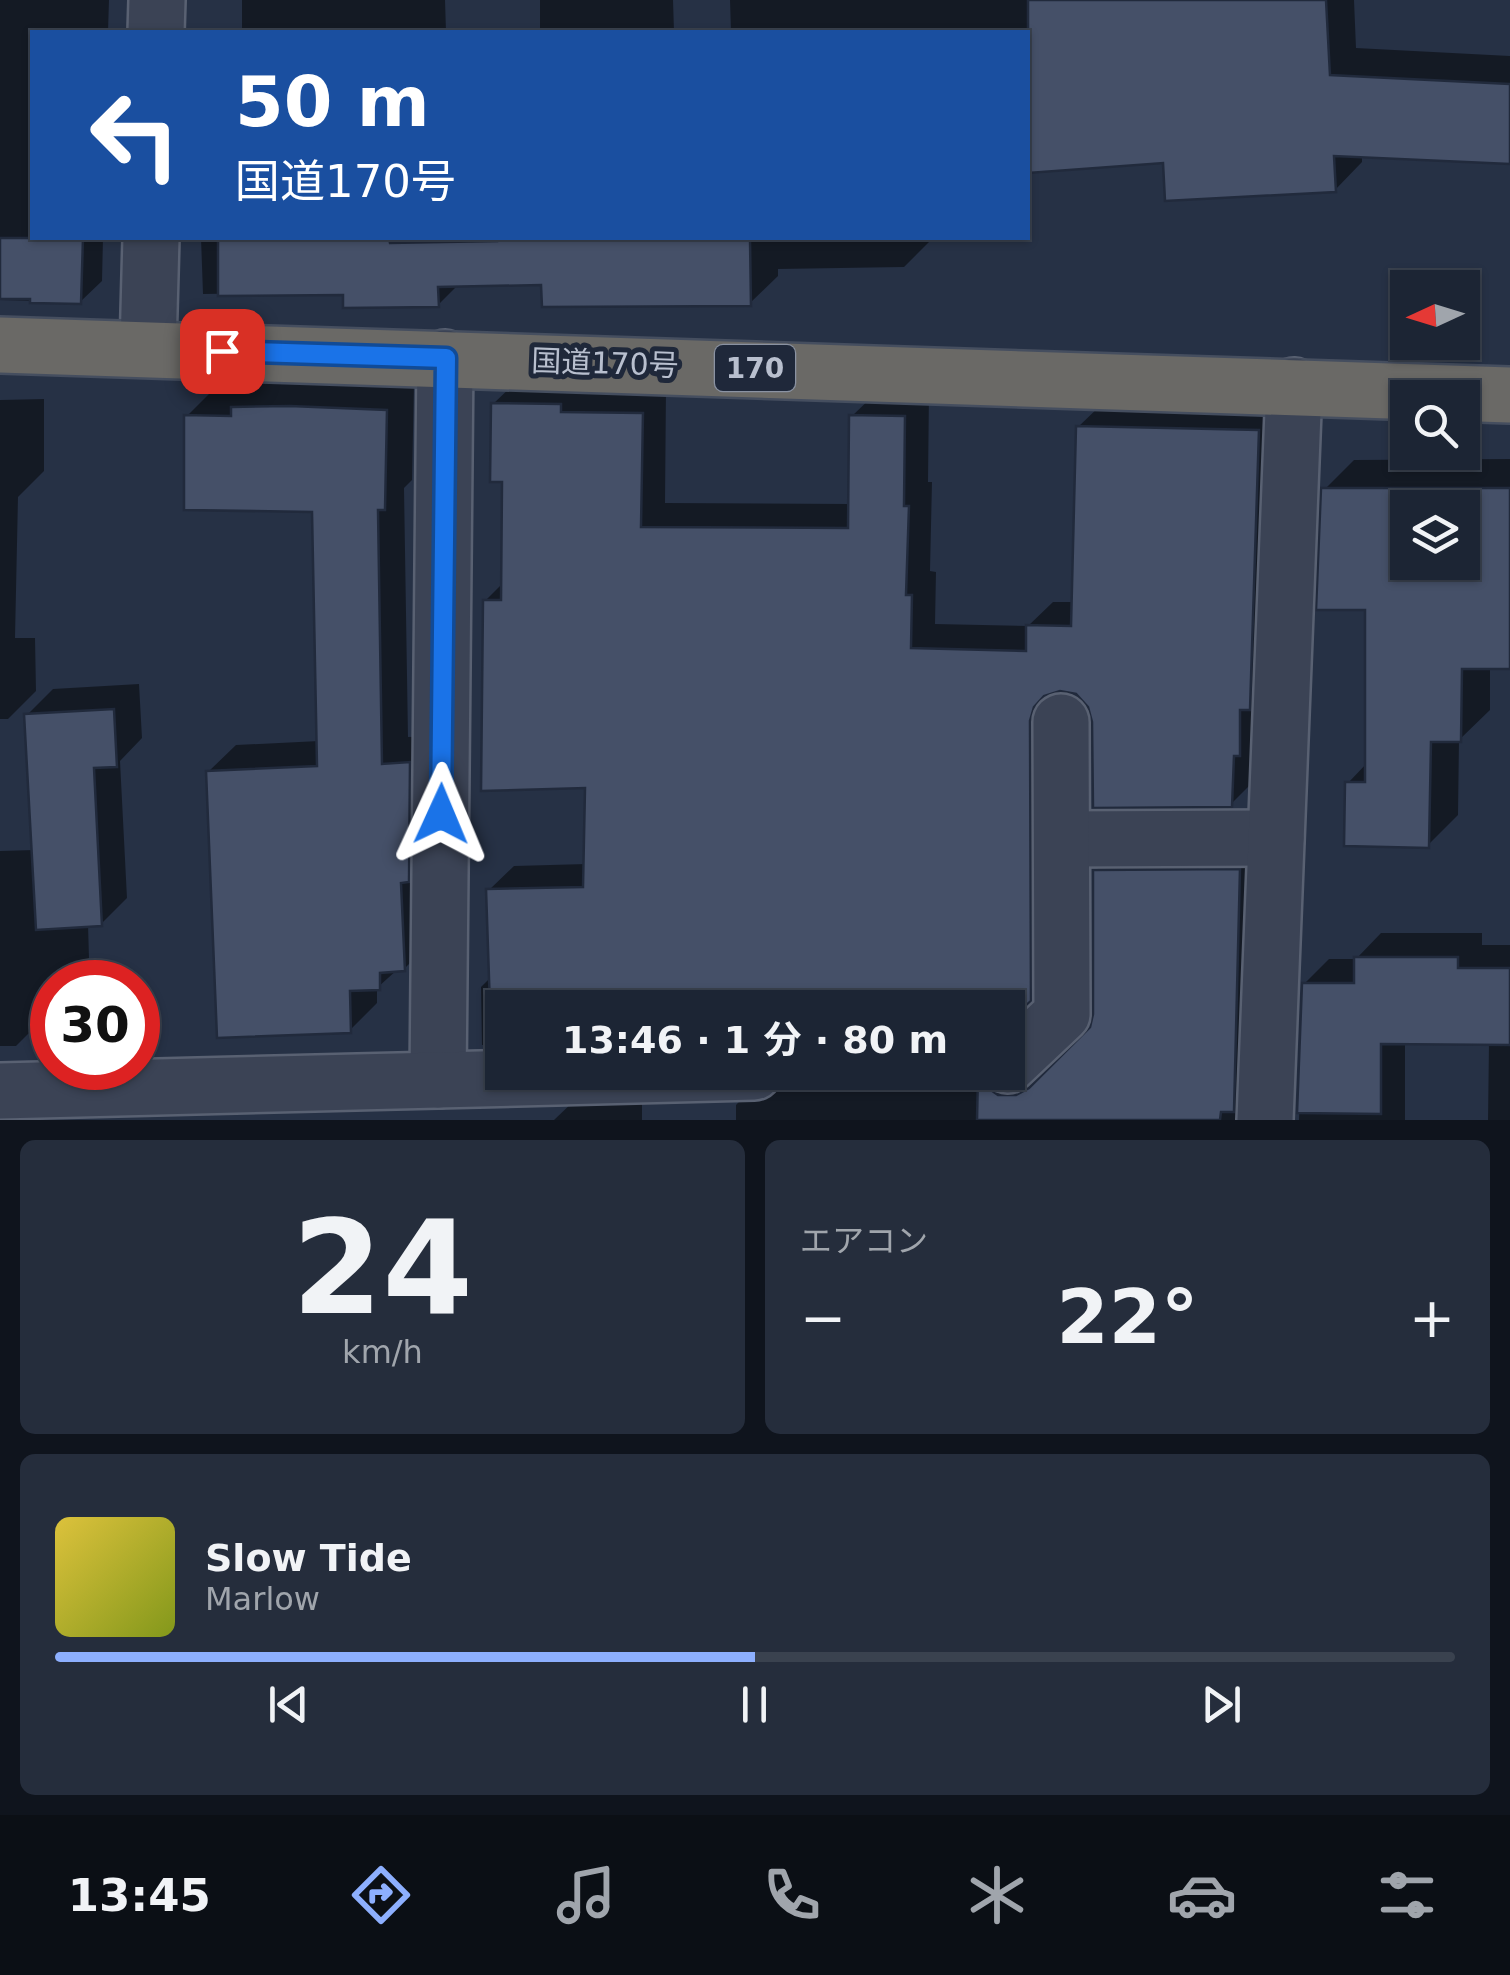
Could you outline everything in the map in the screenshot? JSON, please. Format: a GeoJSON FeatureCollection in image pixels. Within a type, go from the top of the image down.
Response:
{"type":"FeatureCollection","features":[{"type":"Feature","properties":{"kind":"highway","name":"国道170号"},"geometry":{"type":"LineString","coordinates":[[0,345],[1510,396]]}},
{"type":"Feature","properties":{"kind":"street"},"geometry":{"type":"LineString","coordinates":[[156,30],[158,0]]}},
{"type":"Feature","properties":{"kind":"street"},"geometry":{"type":"LineString","coordinates":[[148,348],[151,240]]}},
{"type":"Feature","properties":{"kind":"street"},"geometry":{"type":"LineString","coordinates":[[438,1080],[446,358]]}},
{"type":"Feature","properties":{"kind":"street"},"geometry":{"type":"LineString","coordinates":[[1264,1120],[1294,386]]}},
{"type":"Feature","properties":{"kind":"street"},"geometry":{"type":"LineString","coordinates":[[1025,1049],[1062,1014],[1061,722]]}},
{"type":"Feature","properties":{"kind":"street"},"geometry":{"type":"LineString","coordinates":[[1062,839],[1276,838]]}},
{"type":"Feature","properties":{"kind":"street"},"geometry":{"type":"LineString","coordinates":[[0,1091],[485,1079]]}},
{"type":"Feature","properties":{"kind":"building"},"geometry":{"type":"Polygon","coordinates":[[[1028,0],[1326,0],[1330,75],[1510,84],[1510,164],[1334,156],[1336,192],[1165,201],[1163,163],[1030,173],[1028,0]]]}},
{"type":"Feature","properties":{"kind":"building"},"geometry":{"type":"Polygon","coordinates":[[[0,238],[83,240],[81,304],[0,299],[0,238]]]}},
{"type":"Feature","properties":{"kind":"building"},"geometry":{"type":"Polygon","coordinates":[[[218,240],[750,240],[751,306],[542,307],[541,285],[438,287],[439,307],[343,308],[343,295],[218,296],[218,240]]]}},
{"type":"Feature","properties":{"kind":"building"},"geometry":{"type":"Polygon","coordinates":[[[491,403],[561,404],[561,412],[643,413],[641,527],[848,528],[849,415],[905,416],[904,506],[909,506],[906,595],[912,595],[911,648],[1026,651],[1026,625],[1071,626],[1076,426],[1259,430],[1250,710],[1240,710],[1240,756],[1234,756],[1232,807],[1093,808],[1092,722],[1088,707],[1076,694],[1060,691],[1044,696],[1034,707],[1030,721],[1031,1001],[1025,1006],[1025,990],[489,990],[486,889],[583,887],[585,788],[481,791],[483,600],[501,600],[502,482],[490,482],[491,403]]]}},
{"type":"Feature","properties":{"kind":"building"},"geometry":{"type":"Polygon","coordinates":[[[231,407],[387,410],[385,510],[378,510],[382,764],[410,762],[409,882],[401,883],[405,971],[380,973],[380,990],[350,991],[351,1033],[217,1038],[206,771],[317,766],[312,512],[184,510],[184,415],[231,416],[231,407]]]}},
{"type":"Feature","properties":{"kind":"building"},"geometry":{"type":"Polygon","coordinates":[[[1321,488],[1510,488],[1510,669],[1462,669],[1461,742],[1431,742],[1429,848],[1344,846],[1345,782],[1365,782],[1365,610],[1316,610],[1321,488]]]}},
{"type":"Feature","properties":{"kind":"building"},"geometry":{"type":"Polygon","coordinates":[[[114,709],[117,767],[94,768],[102,926],[36,930],[24,714],[114,709]]]}},
{"type":"Feature","properties":{"kind":"building"},"geometry":{"type":"Polygon","coordinates":[[[1240,869],[1234,1112],[1221,1112],[1220,1120],[977,1120],[978,1090],[1016,1095],[1029,1088],[1090,1027],[1093,870],[1240,869]]]}},
{"type":"Feature","properties":{"kind":"building"},"geometry":{"type":"Polygon","coordinates":[[[1354,957],[1458,957],[1458,968],[1510,968],[1510,1045],[1381,1044],[1381,1114],[1297,1113],[1302,983],[1354,983],[1354,957]]]}},
{"type":"Feature","properties":{"kind":"route"},"geometry":{"type":"LineString","coordinates":[[222,351],[446,358],[441,814]]}}]}
